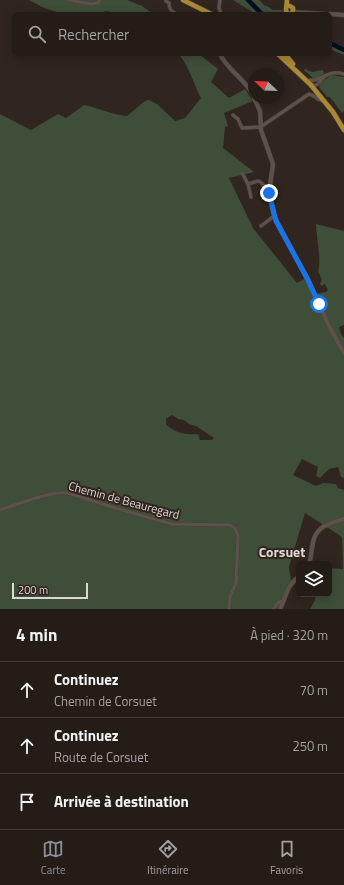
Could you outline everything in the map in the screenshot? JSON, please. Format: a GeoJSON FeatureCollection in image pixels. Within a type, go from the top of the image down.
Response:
{"type":"FeatureCollection","features":[{"type":"Feature","properties":{"kind":"main road"},"geometry":{"type":"LineString","coordinates":[[183,0],[201,12]]}},
{"type":"Feature","properties":{"kind":"main road"},"geometry":{"type":"LineString","coordinates":[[289,0],[289,11]]}},
{"type":"Feature","properties":{"kind":"main road"},"geometry":{"type":"LineString","coordinates":[[279,56],[301,74],[333,112]]}},
{"type":"Feature","properties":{"kind":"main road"},"geometry":{"type":"LineString","coordinates":[[287,56],[316,86],[328,102],[344,130]]}},
{"type":"Feature","properties":{"kind":"street"},"geometry":{"type":"LineString","coordinates":[[69,0],[96,4],[100,0]]}},
{"type":"Feature","properties":{"kind":"street"},"geometry":{"type":"LineString","coordinates":[[220,0],[219,8],[220,12]]}},
{"type":"Feature","properties":{"kind":"street"},"geometry":{"type":"LineString","coordinates":[[166,1],[169,3],[169,8],[173,12]]}},
{"type":"Feature","properties":{"kind":"street"},"geometry":{"type":"LineString","coordinates":[[289,11],[303,12]]}},
{"type":"Feature","properties":{"kind":"street"},"geometry":{"type":"LineString","coordinates":[[332,15],[344,15]]}},
{"type":"Feature","properties":{"kind":"street"},"geometry":{"type":"LineString","coordinates":[[221,56],[223,60],[245,82],[248,87]]}},
{"type":"Feature","properties":{"kind":"street"},"geometry":{"type":"LineString","coordinates":[[310,80],[317,80],[325,75],[336,72],[344,74]]}},
{"type":"Feature","properties":{"kind":"street"},"geometry":{"type":"LineString","coordinates":[[301,74],[314,86],[316,86],[325,75]]}},
{"type":"Feature","properties":{"kind":"street"},"geometry":{"type":"LineString","coordinates":[[234,115],[238,119],[241,128],[262,126],[309,94],[321,101],[324,101]]}},
{"type":"Feature","properties":{"kind":"street"},"geometry":{"type":"LineString","coordinates":[[257,104],[260,111],[263,137],[273,164],[269,189],[274,216],[344,353]]}},
{"type":"Feature","properties":{"kind":"street"},"geometry":{"type":"LineString","coordinates":[[242,173],[248,184],[251,197]]}},
{"type":"Feature","properties":{"kind":"street"},"geometry":{"type":"LineString","coordinates":[[248,184],[258,181],[269,189]]}},
{"type":"Feature","properties":{"kind":"street"},"geometry":{"type":"LineString","coordinates":[[261,226],[274,216]]}},
{"type":"Feature","properties":{"kind":"street","name":"Chemin de Beauregard"},"geometry":{"type":"LineString","coordinates":[[0,510],[62,492],[172,524],[230,525],[235,528],[238,536],[237,575],[236,583],[230,597],[229,609]]}},
{"type":"Feature","properties":{"kind":"street"},"geometry":{"type":"LineString","coordinates":[[310,561],[314,539],[317,533],[326,525],[344,519]]}},
{"type":"Feature","properties":{"kind":"street"},"geometry":{"type":"LineString","coordinates":[[280,609],[288,587],[296,580]]}},
{"type":"Feature","properties":{"kind":"street"},"geometry":{"type":"LineString","coordinates":[[273,609],[276,604],[284,601]]}},
{"type":"Feature","properties":{"kind":"green space"},"geometry":{"type":"Polygon","coordinates":[[[29,0],[127,0],[142,6],[151,12],[57,12],[42,7],[29,0]]]}},
{"type":"Feature","properties":{"kind":"green space"},"geometry":{"type":"Polygon","coordinates":[[[233,0],[259,0],[265,6],[273,10],[282,10],[283,12],[253,12],[233,0]]]}},
{"type":"Feature","properties":{"kind":"green space"},"geometry":{"type":"Polygon","coordinates":[[[332,41],[344,48],[344,55],[332,50],[332,41]]]}},
{"type":"Feature","properties":{"kind":"green space"},"geometry":{"type":"Polygon","coordinates":[[[180,56],[202,56],[218,69],[211,82],[229,98],[245,89],[248,94],[248,103],[224,113],[228,126],[225,127],[223,148],[254,172],[229,178],[253,228],[297,283],[304,279],[302,273],[304,273],[313,294],[326,292],[328,290],[325,284],[321,286],[320,283],[322,280],[318,271],[319,255],[316,224],[344,231],[344,325],[339,327],[344,338],[344,478],[341,477],[338,467],[329,469],[320,478],[316,476],[318,467],[302,459],[293,475],[316,486],[323,483],[336,484],[338,488],[344,490],[344,609],[310,609],[315,597],[332,597],[332,568],[343,569],[342,537],[305,513],[289,567],[291,580],[278,609],[0,609],[0,114],[31,130],[58,114],[66,118],[84,105],[127,116],[145,101],[149,100],[157,104],[175,121],[185,118],[201,98],[188,68],[180,56]],[[172,415],[166,419],[166,424],[172,430],[180,433],[198,434],[200,440],[212,440],[214,438],[196,426],[172,415]]]}},
{"type":"Feature","properties":{"kind":"green space"},"geometry":{"type":"Polygon","coordinates":[[[305,69],[312,72],[322,70],[324,74],[314,79],[304,70],[305,69]]]}},
{"type":"Feature","properties":{"kind":"green space"},"geometry":{"type":"Polygon","coordinates":[[[331,75],[344,77],[344,111],[342,113],[330,97],[327,97],[319,87],[321,83],[331,75]]]}},
{"type":"Feature","properties":{"kind":"waterway"},"geometry":{"type":"LineString","coordinates":[[248,0],[260,12]]}},
{"type":"Feature","properties":{"kind":"waterway"},"geometry":{"type":"LineString","coordinates":[[332,44],[344,50]]}},
{"type":"Feature","properties":{"kind":"district","name":"Corsuet"},"geometry":{"type":"Point","coordinates":[282,551]}},
{"type":"Feature","properties":{"kind":"route"},"geometry":{"type":"LineString","coordinates":[[269,193],[276,221],[298,260],[319,304]]}}]}
